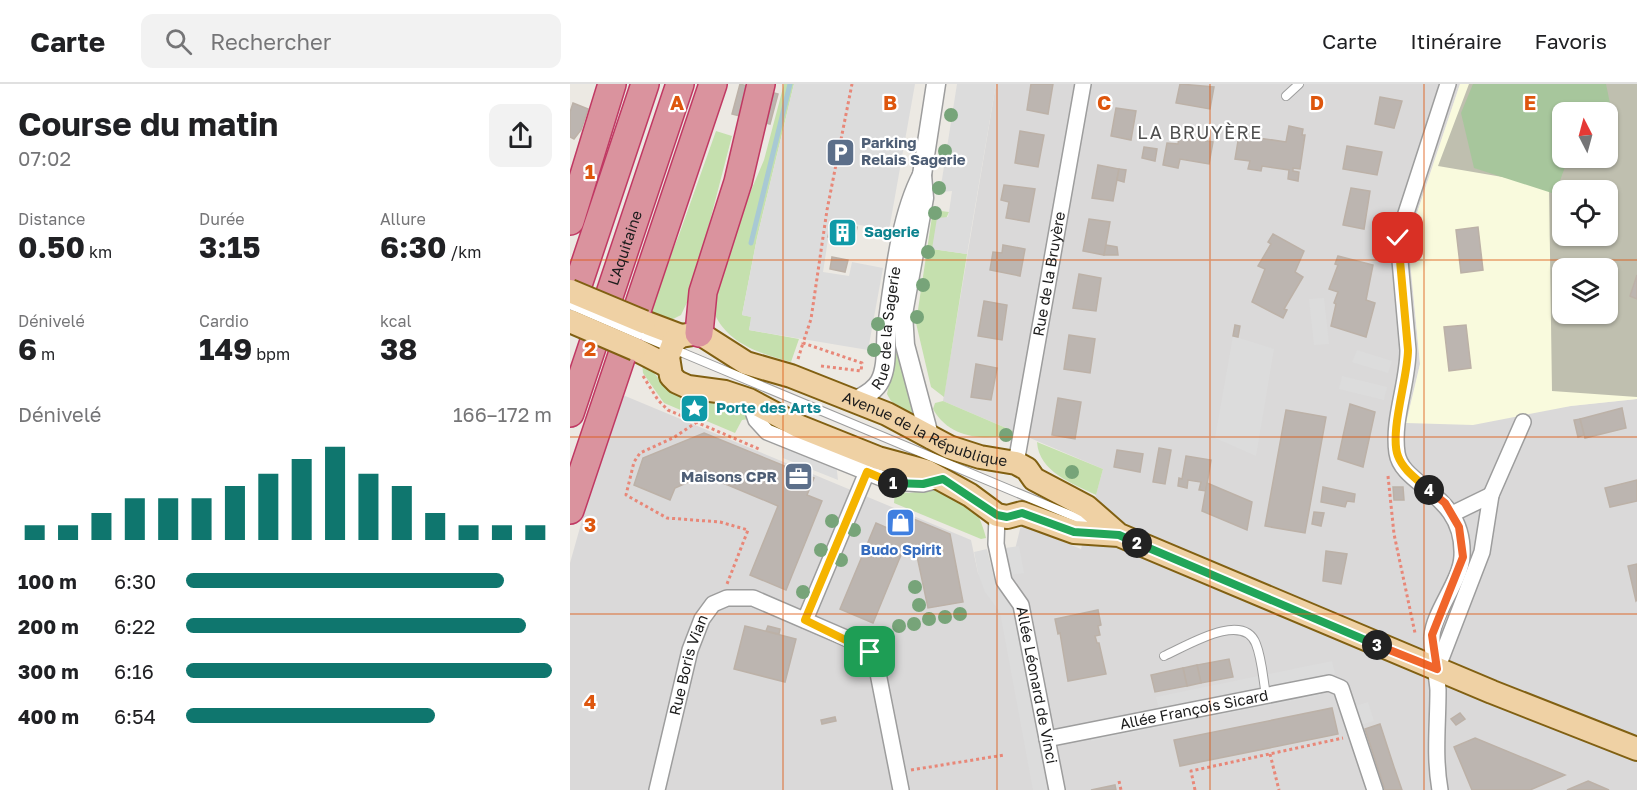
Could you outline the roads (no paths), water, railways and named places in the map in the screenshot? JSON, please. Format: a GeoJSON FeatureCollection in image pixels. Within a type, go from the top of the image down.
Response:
{"type":"FeatureCollection","features":[{"type":"Feature","properties":{"kind":"highway"},"geometry":{"type":"LineString","coordinates":[[570,221],[612,84]]}},
{"type":"Feature","properties":{"kind":"highway"},"geometry":{"type":"LineString","coordinates":[[570,307],[645,84]]}},
{"type":"Feature","properties":{"kind":"highway","name":"L'Aquitaine"},"geometry":{"type":"LineString","coordinates":[[570,413],[680,84]]}},
{"type":"Feature","properties":{"kind":"highway"},"geometry":{"type":"LineString","coordinates":[[570,510],[713,84]]}},
{"type":"Feature","properties":{"kind":"highway"},"geometry":{"type":"LineString","coordinates":[[680,346],[703,292],[738,182],[761,84]]}},
{"type":"Feature","properties":{"kind":"main road","name":"Avenue de la République"},"geometry":{"type":"LineString","coordinates":[[570,291],[640,336],[680,346]]}},
{"type":"Feature","properties":{"kind":"main road","name":"Avenue de la République"},"geometry":{"type":"LineString","coordinates":[[570,321],[640,336],[791,376],[887,414],[930,439],[980,457],[1016,463],[1027,469],[1029,497],[1074,532],[1119,535]]}},
{"type":"Feature","properties":{"kind":"main road","name":"Avenue de la République"},"geometry":{"type":"LineString","coordinates":[[680,346],[677,382],[688,387],[725,392],[749,400],[808,430],[878,459],[920,470],[943,479],[997,515],[1007,517],[1029,497]]}},
{"type":"Feature","properties":{"kind":"main road","name":"Avenue de la République"},"geometry":{"type":"LineString","coordinates":[[1029,497],[1087,507],[1119,535],[1437,669],[1637,749]]}},
{"type":"Feature","properties":{"kind":"street","name":"Rue de la Sagerie"},"geometry":{"type":"LineString","coordinates":[[930,439],[903,331],[903,315],[924,198],[922,175],[936,84]]}},
{"type":"Feature","properties":{"kind":"street","name":"Rue de la Bruyère"},"geometry":{"type":"LineString","coordinates":[[1016,463],[1083,84]]}},
{"type":"Feature","properties":{"kind":"street"},"geometry":{"type":"LineString","coordinates":[[1440,790],[1435,752],[1437,669],[1432,635],[1463,557],[1459,527],[1445,503],[1406,469],[1397,455],[1398,420],[1408,366],[1398,238],[1448,84]]}},
{"type":"Feature","properties":{"kind":"street","name":"Rue de la Sagerie"},"geometry":{"type":"LineString","coordinates":[[855,401],[868,394],[879,383],[882,375],[888,323],[911,196],[922,175]]}},
{"type":"Feature","properties":{"kind":"street"},"geometry":{"type":"LineString","coordinates":[[749,400],[756,420],[767,432],[891,482],[909,485],[943,479]]}},
{"type":"Feature","properties":{"kind":"street"},"geometry":{"type":"LineString","coordinates":[[1437,669],[1482,552],[1491,495],[1523,422]]}},
{"type":"Feature","properties":{"kind":"street"},"geometry":{"type":"LineString","coordinates":[[867,472],[805,620],[864,647],[874,657],[901,790]]}},
{"type":"Feature","properties":{"kind":"street"},"geometry":{"type":"LineString","coordinates":[[1452,514],[1491,495]]}},
{"type":"Feature","properties":{"kind":"street","name":"Allée Léonard de Vinci"},"geometry":{"type":"LineString","coordinates":[[997,515],[996,544],[1004,581],[1021,605],[1058,790]]}},
{"type":"Feature","properties":{"kind":"street","name":"Rue Boris Vian"},"geometry":{"type":"LineString","coordinates":[[657,790],[694,639],[708,609],[727,598],[753,598],[805,620]]}},
{"type":"Feature","properties":{"kind":"street","name":"Allée François Sicard"},"geometry":{"type":"LineString","coordinates":[[1047,739],[1329,682],[1341,688],[1374,790]]}},
{"type":"Feature","properties":{"kind":"lane"},"geometry":{"type":"LineString","coordinates":[[1286,96],[1299,84]]}},
{"type":"Feature","properties":{"kind":"lane"},"geometry":{"type":"LineString","coordinates":[[570,307],[640,336]]}},
{"type":"Feature","properties":{"kind":"lane"},"geometry":{"type":"LineString","coordinates":[[680,346],[1029,497]]}},
{"type":"Feature","properties":{"kind":"lane"},"geometry":{"type":"LineString","coordinates":[[1164,656],[1224,630],[1237,628],[1250,635],[1256,643],[1266,695]]}},
{"type":"Feature","properties":{"kind":"waterway"},"geometry":{"type":"LineString","coordinates":[[751,243],[790,84]]}},
{"type":"Feature","properties":{"kind":"place","name":"Parking Relais Sagerie"},"geometry":{"type":"Point","coordinates":[840,152]}},
{"type":"Feature","properties":{"kind":"place","name":"Sagerie"},"geometry":{"type":"Point","coordinates":[843,232]}},
{"type":"Feature","properties":{"kind":"place","name":"Porte des Arts"},"geometry":{"type":"Point","coordinates":[695,408]}},
{"type":"Feature","properties":{"kind":"place","name":"Maisons CPR"},"geometry":{"type":"Point","coordinates":[798,477]}},
{"type":"Feature","properties":{"kind":"place","name":"Budo Spirit"},"geometry":{"type":"Point","coordinates":[901,523]}},
{"type":"Feature","properties":{"kind":"district","name":"LA BRUYÈRE"},"geometry":{"type":"Point","coordinates":[1200,133]}}]}
